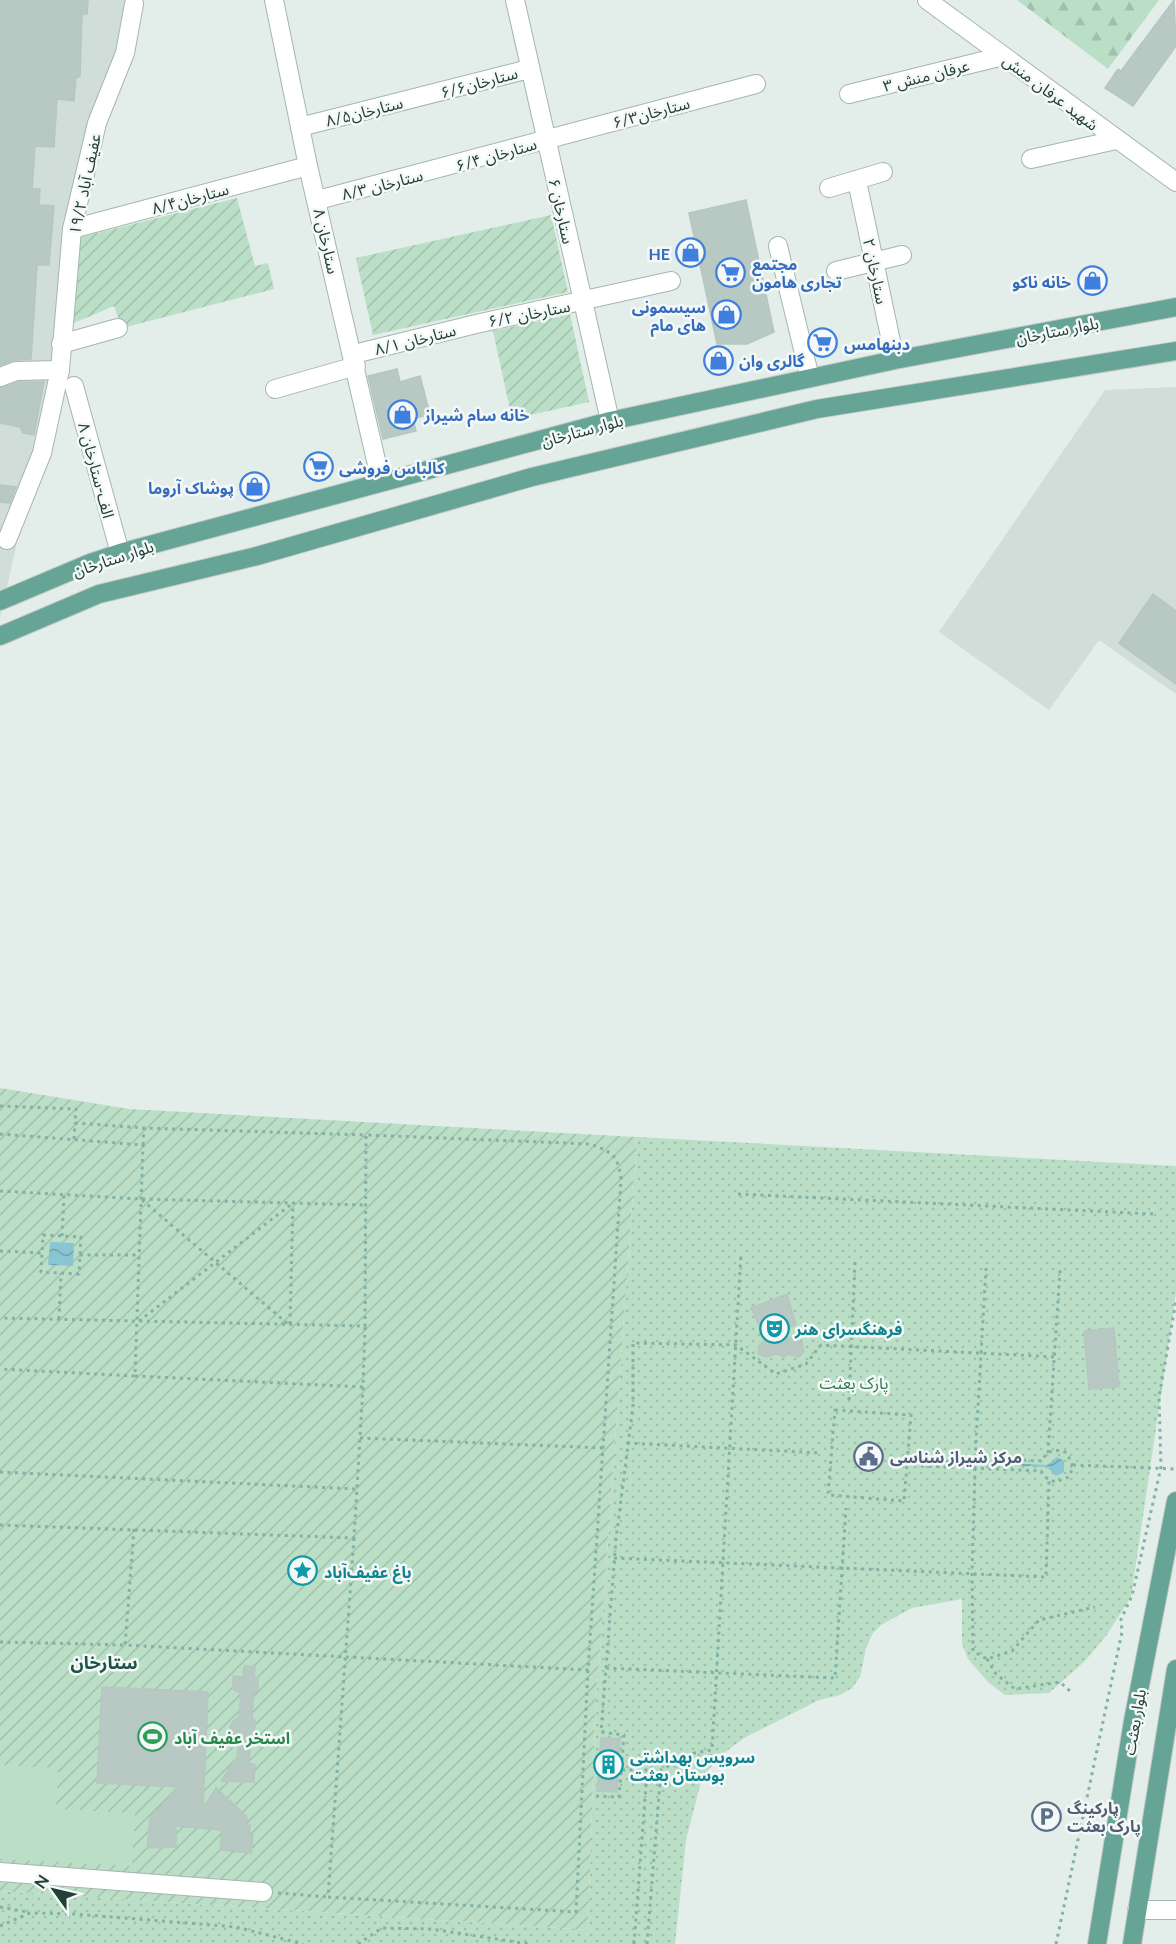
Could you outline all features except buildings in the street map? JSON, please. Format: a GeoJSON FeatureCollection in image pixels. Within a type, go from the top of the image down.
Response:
{"type":"FeatureCollection","features":[{"type":"Feature","properties":{"kind":"main road","name":"بلوار ستارخان"},"geometry":{"type":"LineString","coordinates":[[0,601],[90,563],[120,553],[610,421],[895,360],[1176,307]]}},
{"type":"Feature","properties":{"kind":"main road","name":"بلوار ستارخان"},"geometry":{"type":"LineString","coordinates":[[0,636],[107,592],[257,556],[532,477],[817,409],[1176,351]]}},
{"type":"Feature","properties":{"kind":"main road","name":"بلوار بعثت"},"geometry":{"type":"LineString","coordinates":[[1097,1944],[1133,1721],[1176,1501]]}},
{"type":"Feature","properties":{"kind":"main road","name":"بلوار بعثت"},"geometry":{"type":"LineString","coordinates":[[1132,1944],[1176,1669]]}},
{"type":"Feature","properties":{"kind":"street","name":"ستارخان ۸"},"geometry":{"type":"LineString","coordinates":[[274,0],[308,166],[355,360],[381,482]]}},
{"type":"Feature","properties":{"kind":"street","name":"ستارخان ۶"},"geometry":{"type":"LineString","coordinates":[[515,0],[610,421]]}},
{"type":"Feature","properties":{"kind":"street","name":"شهید عرفان منش"},"geometry":{"type":"LineString","coordinates":[[927,0],[1176,182]]}},
{"type":"Feature","properties":{"kind":"street","name":"عفیف آباد ۱۹/۲"},"geometry":{"type":"LineString","coordinates":[[7,540],[42,453],[60,370],[72,229],[97,123],[125,53],[134,4]]}},
{"type":"Feature","properties":{"kind":"street","name":"۳ عرفان منش"},"geometry":{"type":"LineString","coordinates":[[849,94],[1003,56]]}},
{"type":"Feature","properties":{"kind":"street","name":"ستارخان۶/۶"},"geometry":{"type":"LineString","coordinates":[[428,95],[529,69]]}},
{"type":"Feature","properties":{"kind":"street","name":"ستارخان۶/۳"},"geometry":{"type":"LineString","coordinates":[[546,140],[756,84]]}},
{"type":"Feature","properties":{"kind":"street","name":"ستارخان۸/۵"},"geometry":{"type":"LineString","coordinates":[[300,127],[428,95]]}},
{"type":"Feature","properties":{"kind":"street","name":"ستارخان ۶/۴"},"geometry":{"type":"LineString","coordinates":[[445,168],[546,140]]}},
{"type":"Feature","properties":{"kind":"street"},"geometry":{"type":"LineString","coordinates":[[1031,159],[1116,140]]}},
{"type":"Feature","properties":{"kind":"street","name":"ستارخان۸/۴"},"geometry":{"type":"LineString","coordinates":[[72,229],[308,166]]}},
{"type":"Feature","properties":{"kind":"street","name":"ستارخان ۸/۳"},"geometry":{"type":"LineString","coordinates":[[318,200],[445,168]]}},
{"type":"Feature","properties":{"kind":"street"},"geometry":{"type":"LineString","coordinates":[[828,188],[857,182],[884,172]]}},
{"type":"Feature","properties":{"kind":"street","name":"۲ ستارخان"},"geometry":{"type":"LineString","coordinates":[[857,182],[895,360]]}},
{"type":"Feature","properties":{"kind":"street"},"geometry":{"type":"LineString","coordinates":[[778,246],[810,378]]}},
{"type":"Feature","properties":{"kind":"street"},"geometry":{"type":"LineString","coordinates":[[836,271],[902,255]]}},
{"type":"Feature","properties":{"kind":"street","name":"ستارخان ۶/۲"},"geometry":{"type":"LineString","coordinates":[[476,324],[671,281]]}},
{"type":"Feature","properties":{"kind":"street","name":"ستارخان ۸/۱"},"geometry":{"type":"LineString","coordinates":[[275,389],[355,360],[476,324]]}},
{"type":"Feature","properties":{"kind":"street"},"geometry":{"type":"LineString","coordinates":[[61,344],[118,328]]}},
{"type":"Feature","properties":{"kind":"street"},"geometry":{"type":"LineString","coordinates":[[0,376],[16,371],[60,370]]}},
{"type":"Feature","properties":{"kind":"street","name":"۸ الف-ستارخان"},"geometry":{"type":"LineString","coordinates":[[74,386],[120,553]]}},
{"type":"Feature","properties":{"kind":"street"},"geometry":{"type":"LineString","coordinates":[[0,1872],[263,1892]]}},
{"type":"Feature","properties":{"kind":"street"},"geometry":{"type":"LineString","coordinates":[[1137,1910],[1176,1910]]}},
{"type":"Feature","properties":{"kind":"path"},"geometry":{"type":"LineString","coordinates":[[0,1106],[76,1109],[74,1138]]}},
{"type":"Feature","properties":{"kind":"path"},"geometry":{"type":"LineString","coordinates":[[75,1123],[144,1128],[590,1144],[608,1151],[619,1162],[621,1179],[588,1670],[576,1912],[263,1892]]}},
{"type":"Feature","properties":{"kind":"path"},"geometry":{"type":"LineString","coordinates":[[135,1376],[144,1128]]}},
{"type":"Feature","properties":{"kind":"path"},"geometry":{"type":"LineString","coordinates":[[0,1134],[142,1145]]}},
{"type":"Feature","properties":{"kind":"path"},"geometry":{"type":"LineString","coordinates":[[327,1897],[363,1387],[366,1135]]}},
{"type":"Feature","properties":{"kind":"path"},"geometry":{"type":"LineString","coordinates":[[0,1191],[141,1199],[366,1205]]}},
{"type":"Feature","properties":{"kind":"path"},"geometry":{"type":"LineString","coordinates":[[738,1194],[1153,1214]]}},
{"type":"Feature","properties":{"kind":"path"},"geometry":{"type":"LineString","coordinates":[[62,1236],[64,1195]]}},
{"type":"Feature","properties":{"kind":"path"},"geometry":{"type":"LineString","coordinates":[[141,1199],[290,1325]]}},
{"type":"Feature","properties":{"kind":"path"},"geometry":{"type":"LineString","coordinates":[[137,1322],[293,1203]]}},
{"type":"Feature","properties":{"kind":"path"},"geometry":{"type":"LineString","coordinates":[[290,1325],[293,1203]]}},
{"type":"Feature","properties":{"kind":"path"},"geometry":{"type":"LineString","coordinates":[[43,1235],[81,1237],[79,1274],[41,1272],[42,1253],[43,1235]]}},
{"type":"Feature","properties":{"kind":"path"},"geometry":{"type":"LineString","coordinates":[[0,1251],[42,1253]]}},
{"type":"Feature","properties":{"kind":"path"},"geometry":{"type":"LineString","coordinates":[[622,1770],[647,1772],[661,1770],[694,1753],[712,1750],[741,1254]]}},
{"type":"Feature","properties":{"kind":"path"},"geometry":{"type":"LineString","coordinates":[[80,1256],[139,1255]]}},
{"type":"Feature","properties":{"kind":"path"},"geometry":{"type":"LineString","coordinates":[[849,1400],[855,1262]]}},
{"type":"Feature","properties":{"kind":"path"},"geometry":{"type":"LineString","coordinates":[[975,1458],[986,1268]]}},
{"type":"Feature","properties":{"kind":"path"},"geometry":{"type":"LineString","coordinates":[[922,1456],[1042,1461],[1048,1453],[1060,1270]]}},
{"type":"Feature","properties":{"kind":"path"},"geometry":{"type":"LineString","coordinates":[[59,1320],[61,1273]]}},
{"type":"Feature","properties":{"kind":"path"},"geometry":{"type":"LineString","coordinates":[[1056,1944],[1122,1632],[1121,1619],[1132,1596],[1161,1467],[1160,1397],[1176,1301]]}},
{"type":"Feature","properties":{"kind":"path"},"geometry":{"type":"LineString","coordinates":[[0,1318],[365,1326]]}},
{"type":"Feature","properties":{"kind":"path"},"geometry":{"type":"LineString","coordinates":[[596,1796],[619,1797],[622,1770],[624,1735],[601,1732],[614,1558],[633,1406],[633,1343],[736,1345],[776,1374],[806,1364],[821,1345],[1056,1357]]}},
{"type":"Feature","properties":{"kind":"path"},"geometry":{"type":"LineString","coordinates":[[0,1369],[363,1387]]}},
{"type":"Feature","properties":{"kind":"path"},"geometry":{"type":"LineString","coordinates":[[835,1410],[911,1416],[904,1501],[828,1495],[835,1410]]}},
{"type":"Feature","properties":{"kind":"path"},"geometry":{"type":"LineString","coordinates":[[359,1438],[604,1448]]}},
{"type":"Feature","properties":{"kind":"path"},"geometry":{"type":"LineString","coordinates":[[627,1443],[821,1453]]}},
{"type":"Feature","properties":{"kind":"path"},"geometry":{"type":"LineString","coordinates":[[1048,1453],[1057,1450],[1067,1453],[1073,1465],[1072,1473],[1065,1480],[1049,1481]]}},
{"type":"Feature","properties":{"kind":"path"},"geometry":{"type":"LineString","coordinates":[[1073,1465],[1176,1468]]}},
{"type":"Feature","properties":{"kind":"path"},"geometry":{"type":"LineString","coordinates":[[614,1558],[1046,1577],[1049,1481],[1041,1471],[921,1466]]}},
{"type":"Feature","properties":{"kind":"path"},"geometry":{"type":"LineString","coordinates":[[975,1468],[971,1644],[973,1651],[987,1659],[996,1674],[1015,1689],[1060,1682],[1071,1692]]}},
{"type":"Feature","properties":{"kind":"path"},"geometry":{"type":"LineString","coordinates":[[0,1472],[356,1489]]}},
{"type":"Feature","properties":{"kind":"path"},"geometry":{"type":"LineString","coordinates":[[606,1668],[835,1678],[846,1508]]}},
{"type":"Feature","properties":{"kind":"path"},"geometry":{"type":"LineString","coordinates":[[0,1525],[354,1538]]}},
{"type":"Feature","properties":{"kind":"path"},"geometry":{"type":"LineString","coordinates":[[125,1645],[134,1529]]}},
{"type":"Feature","properties":{"kind":"path"},"geometry":{"type":"LineString","coordinates":[[987,1659],[1012,1652],[1039,1620],[1095,1607]]}},
{"type":"Feature","properties":{"kind":"path"},"geometry":{"type":"LineString","coordinates":[[0,1641],[125,1645],[344,1659],[588,1670]]}},
{"type":"Feature","properties":{"kind":"path"},"geometry":{"type":"LineString","coordinates":[[647,1944],[661,1770]]}},
{"type":"Feature","properties":{"kind":"path"},"geometry":{"type":"LineString","coordinates":[[634,1944],[647,1772]]}},
{"type":"Feature","properties":{"kind":"path"},"geometry":{"type":"LineString","coordinates":[[0,1907],[30,1912],[236,1927],[303,1944]]}},
{"type":"Feature","properties":{"kind":"path"},"geometry":{"type":"LineString","coordinates":[[0,1926],[30,1912]]}},
{"type":"Feature","properties":{"kind":"path"},"geometry":{"type":"LineString","coordinates":[[358,1944],[382,1928],[431,1929],[529,1944]]}},
{"type":"Feature","properties":{"kind":"shaded area"},"geometry":{"type":"Polygon","coordinates":[[[0,0],[130,0],[120,55],[75,202],[56,365],[0,619],[0,0]]]}},
{"type":"Feature","properties":{"kind":"shaded area"},"geometry":{"type":"Polygon","coordinates":[[[1176,387],[1176,694],[1099,640],[1049,710],[939,632],[1105,390],[1176,387]]]}},
{"type":"Feature","properties":{"kind":"green space"},"geometry":{"type":"Polygon","coordinates":[[[1017,0],[1159,0],[1108,69],[1017,0]]]}},
{"type":"Feature","properties":{"kind":"green space"},"geometry":{"type":"Polygon","coordinates":[[[237,198],[255,266],[268,263],[274,289],[122,328],[114,306],[69,325],[78,238],[237,198]]]}},
{"type":"Feature","properties":{"kind":"green space"},"geometry":{"type":"Polygon","coordinates":[[[551,215],[568,292],[373,335],[356,258],[551,215]]]}},
{"type":"Feature","properties":{"kind":"green space"},"geometry":{"type":"Polygon","coordinates":[[[570,314],[589,402],[512,419],[493,331],[570,314]]]}},
{"type":"Feature","properties":{"kind":"green space","name":"باغ عفیف‌آباد"},"geometry":{"type":"Polygon","coordinates":[[[0,1088],[129,1109],[637,1137],[595,1717],[588,1930],[0,1891],[0,1088]]]}},
{"type":"Feature","properties":{"kind":"green space","name":"پارک بعثت"},"geometry":{"type":"Polygon","coordinates":[[[637,1137],[1176,1166],[1176,1293],[1131,1597],[1106,1636],[1085,1661],[1049,1693],[1005,1695],[989,1683],[968,1659],[962,1644],[962,1599],[912,1608],[881,1625],[873,1633],[866,1648],[860,1677],[852,1688],[840,1695],[819,1700],[744,1738],[720,1756],[702,1778],[686,1840],[675,1944],[0,1944],[0,1891],[588,1930],[595,1717],[637,1137]]]}},
{"type":"Feature","properties":{"kind":"green space"},"geometry":{"type":"Polygon","coordinates":[[[0,1765],[58,1768],[56,1809],[135,1813],[132,1866],[0,1859],[0,1765]]]}},
{"type":"Feature","properties":{"kind":"water"},"geometry":{"type":"Polygon","coordinates":[[[50,1242],[74,1243],[73,1266],[48,1265],[50,1242]]]}},
{"type":"Feature","properties":{"kind":"water"},"geometry":{"type":"Polygon","coordinates":[[[1057,1457],[1064,1461],[1064,1472],[1056,1476],[1047,1467],[921,1462],[921,1459],[1047,1465],[1057,1457]]]}},
{"type":"Feature","properties":{"kind":"place","name":"HE"},"geometry":{"type":"Point","coordinates":[691,253]}},
{"type":"Feature","properties":{"kind":"place","name":"مجتمع تجاری هامون"},"geometry":{"type":"Point","coordinates":[731,272]}},
{"type":"Feature","properties":{"kind":"place","name":"خانه ناکو"},"geometry":{"type":"Point","coordinates":[1092,281]}},
{"type":"Feature","properties":{"kind":"place","name":"سیسمونی های مام"},"geometry":{"type":"Point","coordinates":[727,315]}},
{"type":"Feature","properties":{"kind":"place","name":"دبنهامس"},"geometry":{"type":"Point","coordinates":[823,343]}},
{"type":"Feature","properties":{"kind":"place","name":"گالری وان"},"geometry":{"type":"Point","coordinates":[718,360]}},
{"type":"Feature","properties":{"kind":"place","name":"خانه سام شیراز"},"geometry":{"type":"Point","coordinates":[403,414]}},
{"type":"Feature","properties":{"kind":"place","name":"کالباس فروشی"},"geometry":{"type":"Point","coordinates":[318,467]}},
{"type":"Feature","properties":{"kind":"place","name":"پوشاک آروما"},"geometry":{"type":"Point","coordinates":[255,487]}},
{"type":"Feature","properties":{"kind":"place","name":"فرهنگسرای هنر"},"geometry":{"type":"Point","coordinates":[774,1328]}},
{"type":"Feature","properties":{"kind":"place","name":"مرکز شیراز شناسی"},"geometry":{"type":"Point","coordinates":[869,1456]}},
{"type":"Feature","properties":{"kind":"place","name":"باغ عفیف‌آباد"},"geometry":{"type":"Point","coordinates":[303,1571]}},
{"type":"Feature","properties":{"kind":"place","name":"استخر عفیف آباد"},"geometry":{"type":"Point","coordinates":[153,1737]}},
{"type":"Feature","properties":{"kind":"place","name":"سرویس بهداشتی بوستان بعثت"},"geometry":{"type":"Point","coordinates":[609,1765]}},
{"type":"Feature","properties":{"kind":"place","name":"پارکینگ پارک بعثت"},"geometry":{"type":"Point","coordinates":[1046,1816]}},
{"type":"Feature","properties":{"kind":"district","name":"ستارخان"},"geometry":{"type":"Point","coordinates":[104,1662]}}]}
